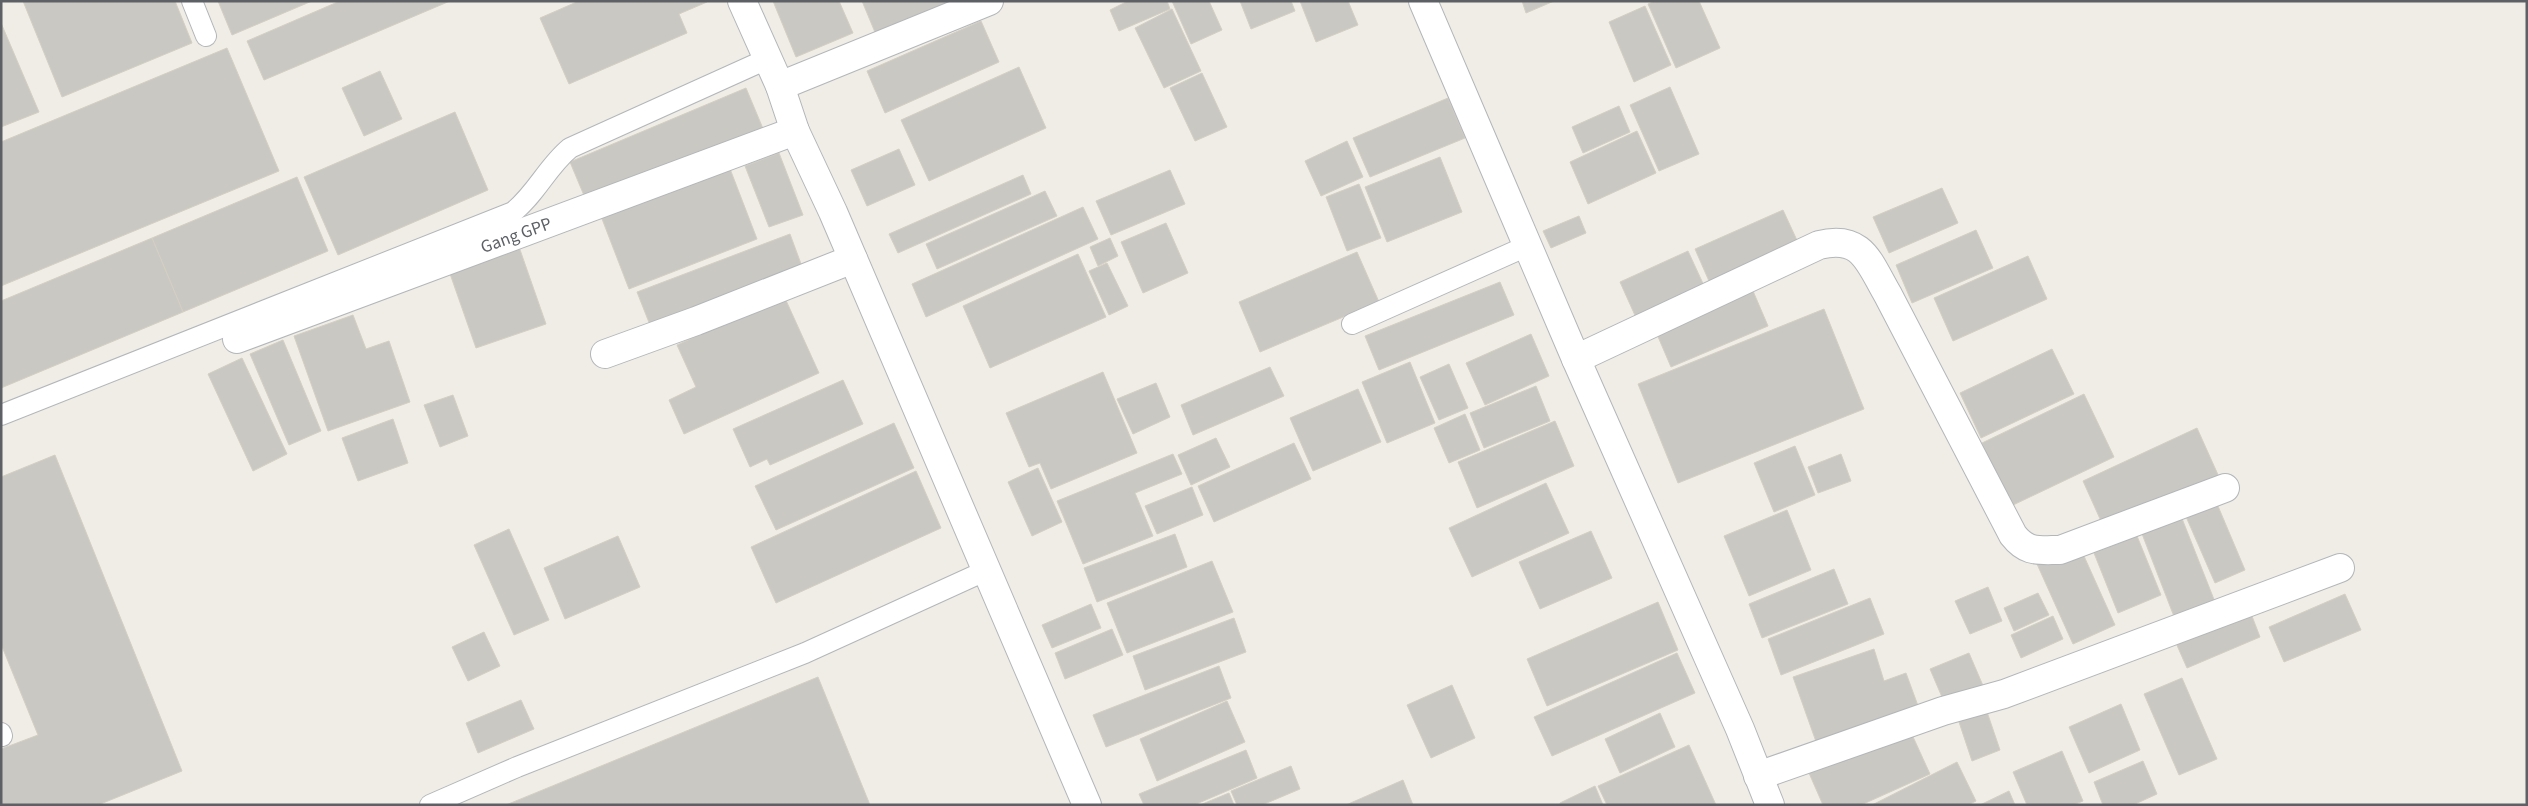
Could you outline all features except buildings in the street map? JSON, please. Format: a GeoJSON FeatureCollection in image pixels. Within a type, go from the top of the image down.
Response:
{"type":"FeatureCollection","features":[{"type":"Feature","properties":{"kind":"street"},"geometry":{"type":"LineString","coordinates":[[742,1],[766,59],[780,86],[795,131],[853,259],[985,571],[1087,805]]}},
{"type":"Feature","properties":{"kind":"street"},"geometry":{"type":"LineString","coordinates":[[780,86],[989,1]]}},
{"type":"Feature","properties":{"kind":"street"},"geometry":{"type":"LineString","coordinates":[[1423,1],[1576,359],[1740,729],[1770,805]]}},
{"type":"Feature","properties":{"kind":"street","name":"Gang GPP"},"geometry":{"type":"LineString","coordinates":[[237,339],[795,131]]}},
{"type":"Feature","properties":{"kind":"street"},"geometry":{"type":"LineString","coordinates":[[1576,359],[1819,245],[1835,241],[1850,243],[1866,258],[1888,295],[2013,535],[2020,544],[2034,550],[2060,550],[2225,488]]}},
{"type":"Feature","properties":{"kind":"street"},"geometry":{"type":"LineString","coordinates":[[605,354],[696,321],[853,259]]}},
{"type":"Feature","properties":{"kind":"street"},"geometry":{"type":"LineString","coordinates":[[1758,776],[1934,714],[2004,694],[2340,568]]}},
{"type":"Feature","properties":{"kind":"lane"},"geometry":{"type":"LineString","coordinates":[[192,1],[206,36]]}},
{"type":"Feature","properties":{"kind":"lane"},"geometry":{"type":"LineString","coordinates":[[1,415],[513,212],[526,201],[556,160],[570,148],[766,59]]}},
{"type":"Feature","properties":{"kind":"lane"},"geometry":{"type":"LineString","coordinates":[[1352,324],[1527,246]]}},
{"type":"Feature","properties":{"kind":"lane"},"geometry":{"type":"LineString","coordinates":[[430,805],[517,767],[805,653],[985,571]]}}]}
